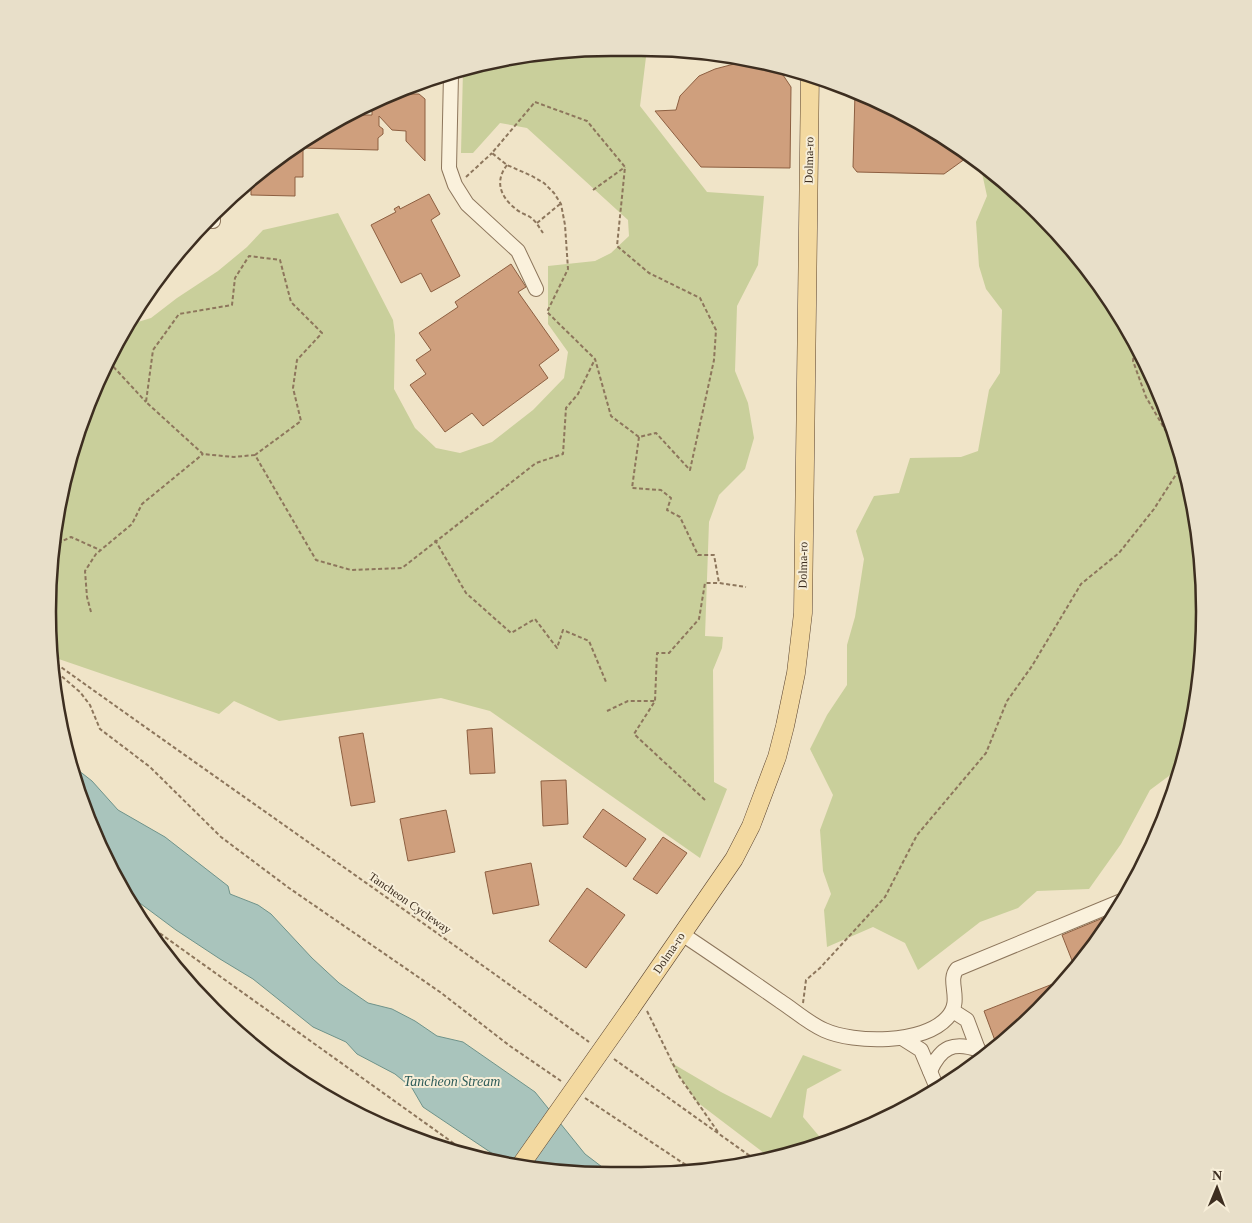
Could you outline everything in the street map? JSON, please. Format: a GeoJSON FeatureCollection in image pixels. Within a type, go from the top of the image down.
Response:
{"type":"FeatureCollection","features":[{"type":"Feature","properties":{"kind":"main road","name":"Dolma-ro"},"geometry":{"type":"LineString","coordinates":[[525,1160],[630,1011],[734,859],[755,818],[779,749],[796,673],[803,613],[810,83]]}},
{"type":"Feature","properties":{"kind":"street"},"geometry":{"type":"LineString","coordinates":[[451,80],[449,168],[455,185],[467,204],[486,218],[518,251],[536,289]]}},
{"type":"Feature","properties":{"kind":"street"},"geometry":{"type":"LineString","coordinates":[[682,934],[822,1030],[850,1038],[880,1040],[902,1038],[925,1031],[938,1026],[947,1019],[953,1010],[956,1000],[953,973],[957,969],[1111,905]]}},
{"type":"Feature","properties":{"kind":"street"},"geometry":{"type":"LineString","coordinates":[[953,1010],[967,1020],[979,1052]]}},
{"type":"Feature","properties":{"kind":"street"},"geometry":{"type":"LineString","coordinates":[[902,1038],[921,1050],[934,1082]]}},
{"type":"Feature","properties":{"kind":"street"},"geometry":{"type":"LineString","coordinates":[[930,1071],[935,1060],[945,1050],[960,1045],[977,1053]]}},
{"type":"Feature","properties":{"kind":"path"},"geometry":{"type":"LineString","coordinates":[[464,180],[492,153],[535,102],[587,121],[625,167],[617,246],[648,273],[700,298],[716,330],[714,360],[690,470],[656,433],[639,437]]}},
{"type":"Feature","properties":{"kind":"path"},"geometry":{"type":"LineString","coordinates":[[492,153],[508,165],[544,183],[561,204],[565,225],[568,269],[547,312],[595,359],[611,416],[639,437]]}},
{"type":"Feature","properties":{"kind":"path"},"geometry":{"type":"LineString","coordinates":[[508,165],[499,178],[501,191],[511,205],[537,223],[543,233]]}},
{"type":"Feature","properties":{"kind":"path"},"geometry":{"type":"LineString","coordinates":[[593,190],[625,167]]}},
{"type":"Feature","properties":{"kind":"path"},"geometry":{"type":"LineString","coordinates":[[537,223],[561,204]]}},
{"type":"Feature","properties":{"kind":"path"},"geometry":{"type":"LineString","coordinates":[[113,368],[146,402],[203,454],[234,457],[255,455],[301,421],[293,388],[297,360],[322,333],[291,302],[280,260],[249,256],[235,278],[232,305],[179,314],[153,350],[146,402]]}},
{"type":"Feature","properties":{"kind":"path"},"geometry":{"type":"LineString","coordinates":[[1134,358],[1133,361],[1146,397],[1164,428]]}},
{"type":"Feature","properties":{"kind":"path"},"geometry":{"type":"LineString","coordinates":[[255,455],[316,560],[351,570],[402,568],[536,463],[563,454],[566,408],[578,394],[595,359]]}},
{"type":"Feature","properties":{"kind":"path"},"geometry":{"type":"LineString","coordinates":[[639,437],[632,488],[661,490],[671,498],[668,510],[680,517],[698,555],[714,555],[719,583]]}},
{"type":"Feature","properties":{"kind":"path"},"geometry":{"type":"LineString","coordinates":[[91,612],[87,597],[85,571],[96,554],[132,524],[142,504],[203,454]]}},
{"type":"Feature","properties":{"kind":"path"},"geometry":{"type":"LineString","coordinates":[[802,1016],[806,980],[820,968],[886,897],[917,836],[986,753],[1007,701],[1037,658],[1081,584],[1119,553],[1154,509],[1178,472]]}},
{"type":"Feature","properties":{"kind":"path"},"geometry":{"type":"LineString","coordinates":[[61,542],[71,537],[100,550]]}},
{"type":"Feature","properties":{"kind":"path"},"geometry":{"type":"LineString","coordinates":[[436,540],[466,593],[511,632],[535,619],[558,648],[563,630],[589,641],[606,682]]}},
{"type":"Feature","properties":{"kind":"path"},"geometry":{"type":"LineString","coordinates":[[705,800],[634,734],[655,701],[657,653],[669,653],[699,619],[704,583],[719,583],[746,588]]}},
{"type":"Feature","properties":{"kind":"path","name":"Tancheon Cycleway"},"geometry":{"type":"LineString","coordinates":[[59,666],[590,1042]]}},
{"type":"Feature","properties":{"kind":"path"},"geometry":{"type":"LineString","coordinates":[[60,675],[80,692],[90,705],[100,729],[150,767],[221,837],[289,888],[440,992],[510,1046],[567,1085]]}},
{"type":"Feature","properties":{"kind":"path"},"geometry":{"type":"LineString","coordinates":[[607,711],[628,701],[655,701]]}},
{"type":"Feature","properties":{"kind":"path"},"geometry":{"type":"LineString","coordinates":[[159,933],[454,1144]]}},
{"type":"Feature","properties":{"kind":"path"},"geometry":{"type":"LineString","coordinates":[[640,996],[679,1076],[720,1135]]}},
{"type":"Feature","properties":{"kind":"path"},"geometry":{"type":"LineString","coordinates":[[614,1059],[750,1156]]}},
{"type":"Feature","properties":{"kind":"path"},"geometry":{"type":"LineString","coordinates":[[583,1096],[686,1165]]}},
{"type":"Feature","properties":{"kind":"green space"},"geometry":{"type":"Polygon","coordinates":[[[643,56],[646,57],[640,106],[707,192],[764,196],[758,265],[737,306],[735,371],[748,403],[754,438],[745,469],[719,495],[709,522],[705,636],[723,637],[722,648],[713,670],[714,782],[727,789],[700,858],[490,711],[441,698],[279,721],[234,701],[219,714],[58,659],[56,612],[57,575],[67,503],[86,433],[114,366],[138,322],[151,318],[218,271],[247,247],[263,230],[338,213],[393,320],[395,335],[394,389],[415,428],[436,448],[460,453],[492,442],[533,410],[564,378],[568,352],[548,324],[548,266],[595,261],[611,253],[629,236],[628,220],[527,128],[500,123],[473,153],[461,153],[463,77],[539,61],[575,57],[643,56]]]}},
{"type":"Feature","properties":{"kind":"green space"},"geometry":{"type":"Polygon","coordinates":[[[982,174],[1033,219],[1081,273],[1121,334],[1138,366],[1166,433],[1185,503],[1195,575],[1195,648],[1185,720],[1171,775],[1150,790],[1121,844],[1089,889],[1037,891],[1018,908],[980,922],[918,970],[905,943],[873,927],[827,947],[824,910],[831,894],[823,871],[820,830],[833,795],[810,749],[827,715],[847,685],[847,645],[855,617],[864,559],[856,531],[874,496],[899,493],[910,458],[961,457],[978,451],[989,390],[1000,373],[1002,310],[986,289],[979,266],[976,222],[987,196],[982,174]]]}},
{"type":"Feature","properties":{"kind":"green space"},"geometry":{"type":"Polygon","coordinates":[[[803,1055],[842,1070],[807,1089],[803,1117],[820,1137],[764,1153],[697,1102],[670,1062],[721,1092],[771,1118],[803,1055]]]}},
{"type":"Feature","properties":{"kind":"water","name":"Tancheon Stream"},"geometry":{"type":"Polygon","coordinates":[[[80,772],[92,781],[118,810],[165,837],[228,886],[230,894],[258,905],[271,914],[312,958],[339,983],[368,1003],[392,1009],[415,1021],[437,1036],[463,1042],[535,1092],[585,1154],[602,1167],[539,1162],[492,1154],[423,1107],[412,1088],[395,1074],[357,1054],[346,1042],[313,1027],[253,979],[176,930],[139,903],[131,889],[99,824],[80,772]]]}},
{"type":"Feature","properties":{"kind":"building"},"geometry":{"type":"Polygon","coordinates":[[[733,64],[783,75],[791,87],[790,168],[701,167],[655,111],[676,110],[680,96],[699,76],[733,64]]]}},
{"type":"Feature","properties":{"kind":"building"},"geometry":{"type":"Polygon","coordinates":[[[412,94],[419,94],[425,99],[425,161],[406,141],[406,131],[392,130],[379,116],[379,126],[383,129],[383,134],[378,138],[378,150],[306,148],[364,115],[372,115],[372,111],[412,94]]]}},
{"type":"Feature","properties":{"kind":"building"},"geometry":{"type":"Polygon","coordinates":[[[855,100],[918,131],[963,160],[944,174],[857,172],[853,167],[855,100]]]}},
{"type":"Feature","properties":{"kind":"building"},"geometry":{"type":"Polygon","coordinates":[[[303,150],[303,177],[295,177],[295,196],[251,195],[251,189],[303,150]]]}},
{"type":"Feature","properties":{"kind":"building"},"geometry":{"type":"Polygon","coordinates":[[[429,194],[440,214],[431,220],[460,276],[431,292],[421,273],[401,283],[371,225],[396,212],[394,209],[399,206],[400,209],[429,194]]]}},
{"type":"Feature","properties":{"kind":"building"},"geometry":{"type":"Polygon","coordinates":[[[511,264],[526,287],[518,292],[559,350],[539,365],[548,378],[483,426],[472,413],[445,432],[410,385],[426,374],[416,360],[431,350],[419,333],[458,307],[455,302],[511,264]]]}},
{"type":"Feature","properties":{"kind":"building"},"geometry":{"type":"Polygon","coordinates":[[[492,728],[495,773],[470,774],[467,730],[492,728]]]}},
{"type":"Feature","properties":{"kind":"building"},"geometry":{"type":"Polygon","coordinates":[[[363,733],[375,802],[351,806],[339,737],[363,733]]]}},
{"type":"Feature","properties":{"kind":"building"},"geometry":{"type":"Polygon","coordinates":[[[566,780],[568,824],[543,826],[541,781],[566,780]]]}},
{"type":"Feature","properties":{"kind":"building"},"geometry":{"type":"Polygon","coordinates":[[[603,809],[646,839],[626,867],[583,837],[603,809]]]}},
{"type":"Feature","properties":{"kind":"building"},"geometry":{"type":"Polygon","coordinates":[[[446,810],[455,852],[408,861],[400,819],[446,810]]]}},
{"type":"Feature","properties":{"kind":"building"},"geometry":{"type":"Polygon","coordinates":[[[663,837],[687,853],[657,894],[633,879],[663,837]]]}},
{"type":"Feature","properties":{"kind":"building"},"geometry":{"type":"Polygon","coordinates":[[[531,863],[539,905],[493,914],[485,872],[531,863]]]}},
{"type":"Feature","properties":{"kind":"building"},"geometry":{"type":"Polygon","coordinates":[[[587,888],[625,915],[586,968],[549,941],[587,888]]]}},
{"type":"Feature","properties":{"kind":"building"},"geometry":{"type":"Polygon","coordinates":[[[1103,918],[1072,961],[1062,935],[1103,918]]]}},
{"type":"Feature","properties":{"kind":"building"},"geometry":{"type":"Polygon","coordinates":[[[1052,984],[994,1039],[984,1011],[1052,984]]]}}]}
